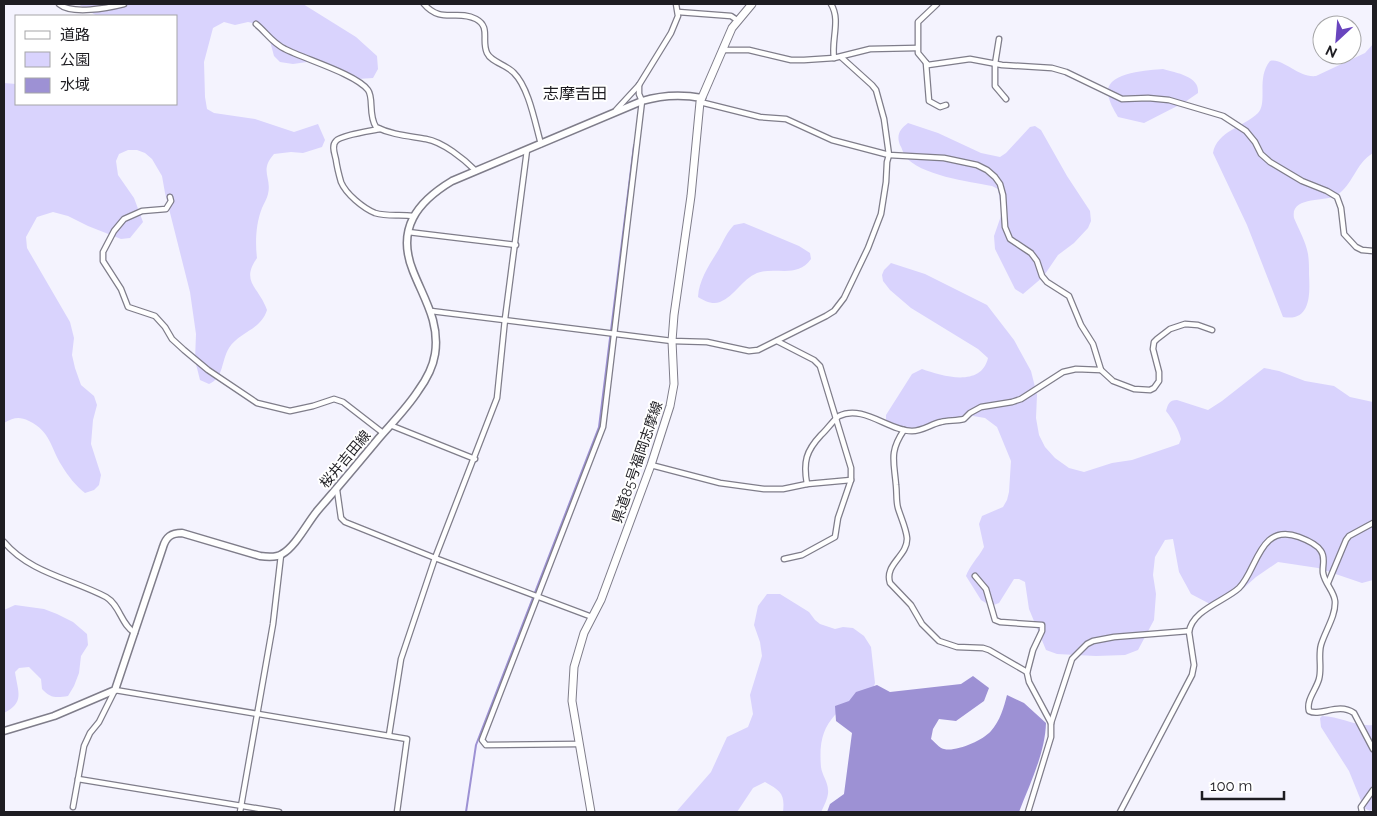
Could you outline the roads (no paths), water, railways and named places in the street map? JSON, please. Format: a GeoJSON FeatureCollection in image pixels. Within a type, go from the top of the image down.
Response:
{"type":"FeatureCollection","features":[{"type":"Feature","properties":{"kind":"main road","name":"県道85号福岡志摩線"},"geometry":{"type":"LineString","coordinates":[[591,812],[578,744],[572,701],[572,677],[577,654],[601,600],[664,430],[673,390],[672,341],[691,196],[701,100],[722,50],[737,20],[748,5]]}},
{"type":"Feature","properties":{"kind":"main road","name":"桜井吉田線"},"geometry":{"type":"LineString","coordinates":[[282,555],[417,393],[432,368],[436,354],[435,326],[431,310],[407,252],[407,232],[413,216],[429,196],[452,181],[642,101],[680,95],[701,100]]}},
{"type":"Feature","properties":{"kind":"main road"},"geometry":{"type":"LineString","coordinates":[[4,731],[54,716],[116,690],[165,540],[170,536],[175,533],[182,533],[260,556],[271,558],[282,555]]}},
{"type":"Feature","properties":{"kind":"street"},"geometry":{"type":"LineString","coordinates":[[59,4],[66,8],[94,9],[124,4]]}},
{"type":"Feature","properties":{"kind":"street"},"geometry":{"type":"LineString","coordinates":[[424,4],[430,11],[441,15],[465,15],[483,24],[486,29],[485,42],[488,55],[506,66],[520,79],[541,144]]}},
{"type":"Feature","properties":{"kind":"street"},"geometry":{"type":"LineString","coordinates":[[676,4],[678,12],[731,16],[737,20]]}},
{"type":"Feature","properties":{"kind":"street"},"geometry":{"type":"LineString","coordinates":[[831,4],[835,14],[834,58]]}},
{"type":"Feature","properties":{"kind":"street"},"geometry":{"type":"LineString","coordinates":[[938,4],[919,19],[917,27],[918,53],[926,63],[932,66],[970,58],[995,64],[1052,68],[1066,72],[1122,99],[1148,98],[1170,100],[1223,116],[1246,131],[1255,142],[1261,154],[1270,162],[1302,181],[1337,197],[1341,208],[1344,234],[1356,247],[1362,250],[1373,251]]}},
{"type":"Feature","properties":{"kind":"street","name":"桜井吉田線"},"geometry":{"type":"LineString","coordinates":[[615,111],[639,85],[671,33],[678,12]]}},
{"type":"Feature","properties":{"kind":"street"},"geometry":{"type":"LineString","coordinates":[[256,24],[282,48],[344,75],[367,89],[370,98],[370,113],[376,127],[431,140],[447,149],[476,171]]}},
{"type":"Feature","properties":{"kind":"street"},"geometry":{"type":"LineString","coordinates":[[999,39],[995,64],[995,86],[1006,99]]}},
{"type":"Feature","properties":{"kind":"street"},"geometry":{"type":"LineString","coordinates":[[722,50],[749,50],[798,60],[834,58],[870,50],[917,48]]}},
{"type":"Feature","properties":{"kind":"street"},"geometry":{"type":"LineString","coordinates":[[431,310],[672,341],[707,342],[749,351],[764,348],[826,316],[844,298],[879,223],[889,155],[884,119],[876,90],[841,57]]}},
{"type":"Feature","properties":{"kind":"street"},"geometry":{"type":"LineString","coordinates":[[926,63],[929,101],[940,107],[946,105]]}},
{"type":"Feature","properties":{"kind":"street"},"geometry":{"type":"LineString","coordinates":[[578,744],[486,745],[482,740],[602,427],[642,101],[639,94],[639,85]]}},
{"type":"Feature","properties":{"kind":"street"},"geometry":{"type":"LineString","coordinates":[[701,100],[760,117],[786,119],[832,140],[889,155],[939,157],[976,164],[987,170],[996,177],[1000,184],[1003,195],[1005,227],[1010,239],[1031,253],[1037,261],[1042,276],[1052,286],[1069,296],[1081,325],[1093,344],[1101,370],[1113,381],[1125,387],[1150,390],[1159,382],[1154,342],[1162,333],[1185,324],[1198,325],[1212,330]]}},
{"type":"Feature","properties":{"kind":"street"},"geometry":{"type":"LineString","coordinates":[[380,129],[344,137],[336,141],[334,152],[342,184],[352,196],[369,210],[395,216],[403,214],[413,216]]}},
{"type":"Feature","properties":{"kind":"street"},"geometry":{"type":"LineString","coordinates":[[389,735],[401,659],[435,558],[475,459],[497,398],[505,319],[527,150]]}},
{"type":"Feature","properties":{"kind":"street"},"geometry":{"type":"LineString","coordinates":[[170,197],[171,201],[166,209],[142,211],[124,219],[114,231],[103,252],[103,260],[121,289],[128,307],[155,316],[165,327],[172,339],[184,350],[215,375],[257,403],[290,411],[334,399],[344,402],[383,433]]}},
{"type":"Feature","properties":{"kind":"street"},"geometry":{"type":"LineString","coordinates":[[407,232],[516,245]]}},
{"type":"Feature","properties":{"kind":"street"},"geometry":{"type":"LineString","coordinates":[[777,341],[814,360],[820,366],[849,458],[852,480],[838,518],[835,537],[802,555],[784,559]]}},
{"type":"Feature","properties":{"kind":"street"},"geometry":{"type":"LineString","coordinates":[[807,484],[804,468],[806,457],[813,444],[830,427],[836,417],[843,414],[869,416],[904,430],[919,430],[941,422],[964,419],[981,407],[1021,400],[1055,376],[1071,369],[1101,370]]}},
{"type":"Feature","properties":{"kind":"street"},"geometry":{"type":"LineString","coordinates":[[390,426],[475,459]]}},
{"type":"Feature","properties":{"kind":"street"},"geometry":{"type":"LineString","coordinates":[[904,430],[893,450],[897,506],[906,531],[907,540],[901,554],[891,567],[888,580],[911,605],[922,624],[939,641],[957,647],[989,650],[1027,672]]}},
{"type":"Feature","properties":{"kind":"street"},"geometry":{"type":"LineString","coordinates":[[652,465],[720,483],[764,489],[783,489],[807,484],[852,480]]}},
{"type":"Feature","properties":{"kind":"street"},"geometry":{"type":"LineString","coordinates":[[337,490],[341,518],[344,522],[592,617]]}},
{"type":"Feature","properties":{"kind":"street"},"geometry":{"type":"LineString","coordinates":[[1328,583],[1349,536],[1373,523]]}},
{"type":"Feature","properties":{"kind":"street"},"geometry":{"type":"LineString","coordinates":[[1120,812],[1192,675],[1194,665],[1189,631],[1194,620],[1241,586],[1256,555],[1264,545],[1282,535],[1296,536],[1317,546],[1324,556],[1323,573],[1333,593],[1335,608],[1321,644],[1320,677],[1308,703],[1309,711],[1314,713],[1332,709],[1350,710],[1354,713],[1373,748]]}},
{"type":"Feature","properties":{"kind":"street"},"geometry":{"type":"LineString","coordinates":[[4,542],[13,552],[27,562],[108,598],[118,610],[129,629],[135,633]]}},
{"type":"Feature","properties":{"kind":"street"},"geometry":{"type":"LineString","coordinates":[[240,812],[273,624],[282,555]]}},
{"type":"Feature","properties":{"kind":"street"},"geometry":{"type":"LineString","coordinates":[[975,576],[986,589],[995,620],[1042,625],[1042,631],[1033,650],[1027,672],[1029,682],[1051,723]]}},
{"type":"Feature","properties":{"kind":"street"},"geometry":{"type":"LineString","coordinates":[[1028,812],[1052,737],[1051,723],[1072,659],[1087,644],[1114,637],[1189,631]]}},
{"type":"Feature","properties":{"kind":"street"},"geometry":{"type":"LineString","coordinates":[[73,808],[84,746],[90,734],[100,722],[116,690],[407,739],[397,812]]}},
{"type":"Feature","properties":{"kind":"street"},"geometry":{"type":"LineString","coordinates":[[78,779],[278,812]]}},
{"type":"Feature","properties":{"kind":"street"},"geometry":{"type":"LineString","coordinates":[[1362,812],[1361,807],[1373,790]]}},
{"type":"Feature","properties":{"kind":"water"},"geometry":{"type":"Polygon","coordinates":[[[973,676],[989,688],[984,701],[956,721],[939,719],[933,729],[931,739],[944,749],[955,749],[969,745],[991,731],[1001,714],[1007,695],[1024,703],[1046,723],[1040,757],[1019,812],[827,812],[830,804],[844,794],[852,733],[836,721],[835,706],[849,701],[856,692],[877,685],[890,692],[961,684],[973,676]]]}},
{"type":"Feature","properties":{"kind":"waterway"},"geometry":{"type":"LineString","coordinates":[[466,812],[476,745],[599,427],[634,145]]}},
{"type":"Feature","properties":{"kind":"district","name":"志摩吉田"},"geometry":{"type":"Point","coordinates":[575,93]}}]}
